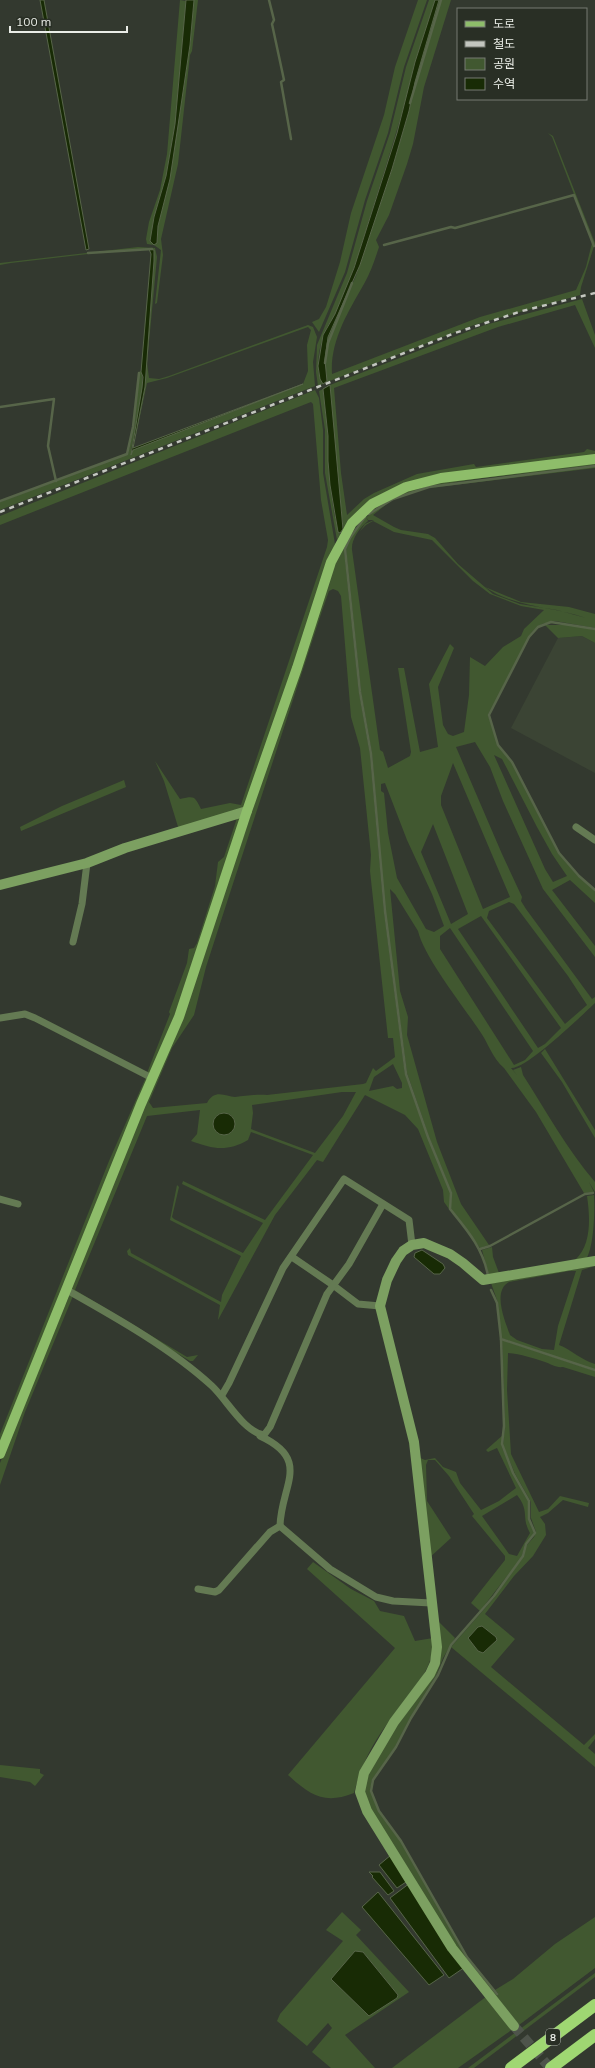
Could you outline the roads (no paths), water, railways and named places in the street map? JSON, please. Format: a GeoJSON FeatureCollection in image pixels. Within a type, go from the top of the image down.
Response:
{"type":"FeatureCollection","features":[{"type":"Feature","properties":{"kind":"highway","name":"8"},"geometry":{"type":"LineString","coordinates":[[512,2068],[595,2005]]}},
{"type":"Feature","properties":{"kind":"highway","name":"8"},"geometry":{"type":"LineString","coordinates":[[551,2068],[595,2035]]}},
{"type":"Feature","properties":{"kind":"main road"},"geometry":{"type":"LineString","coordinates":[[0,1454],[178,1017],[297,668],[331,562],[352,523],[362,512],[382,498],[418,483],[441,478],[595,459]]}},
{"type":"Feature","properties":{"kind":"street"},"geometry":{"type":"LineString","coordinates":[[0,885],[87,862],[124,848],[247,811]]}},
{"type":"Feature","properties":{"kind":"street"},"geometry":{"type":"LineString","coordinates":[[576,827],[595,840]]}},
{"type":"Feature","properties":{"kind":"street"},"geometry":{"type":"LineString","coordinates":[[73,942],[82,904],[87,862]]}},
{"type":"Feature","properties":{"kind":"street"},"geometry":{"type":"LineString","coordinates":[[0,1018],[24,1014],[35,1018],[152,1078]]}},
{"type":"Feature","properties":{"kind":"street"},"geometry":{"type":"LineString","coordinates":[[222,1395],[283,1268],[292,1257],[344,1179],[409,1220],[412,1245]]}},
{"type":"Feature","properties":{"kind":"street"},"geometry":{"type":"LineString","coordinates":[[0,1199],[18,1204]]}},
{"type":"Feature","properties":{"kind":"street"},"geometry":{"type":"LineString","coordinates":[[257,1434],[264,1435],[270,1427],[327,1294],[349,1264],[383,1204]]}},
{"type":"Feature","properties":{"kind":"street"},"geometry":{"type":"LineString","coordinates":[[514,2026],[448,1941],[367,1811],[360,1792],[361,1782],[366,1769],[394,1722],[422,1686],[433,1668],[437,1647],[414,1442],[380,1306],[387,1280],[396,1261],[403,1251],[412,1245],[424,1243],[450,1254],[483,1280],[595,1261]]}},
{"type":"Feature","properties":{"kind":"street"},"geometry":{"type":"LineString","coordinates":[[292,1257],[358,1304],[380,1306]]}},
{"type":"Feature","properties":{"kind":"street"},"geometry":{"type":"LineString","coordinates":[[67,1290],[179,1358],[222,1395],[244,1424],[257,1434],[272,1441],[281,1448],[288,1460],[291,1474],[280,1526],[270,1532],[219,1590],[215,1592],[198,1590]]}},
{"type":"Feature","properties":{"kind":"street"},"geometry":{"type":"LineString","coordinates":[[280,1526],[330,1569],[376,1597],[393,1601],[431,1603]]}},
{"type":"Feature","properties":{"kind":"water"},"geometry":{"type":"Polygon","coordinates":[[[40,0],[44,0],[89,249],[86,250],[40,0]]]}},
{"type":"Feature","properties":{"kind":"water"},"geometry":{"type":"Polygon","coordinates":[[[186,0],[194,0],[190,45],[170,179],[158,226],[157,243],[154,245],[150,241],[154,217],[166,176],[175,124],[186,0]]]}},
{"type":"Feature","properties":{"kind":"water"},"geometry":{"type":"Polygon","coordinates":[[[435,0],[439,0],[392,169],[360,265],[328,337],[325,360],[327,381],[323,384],[320,379],[318,366],[323,335],[335,314],[354,268],[397,133],[415,62],[435,0]]]}},
{"type":"Feature","properties":{"kind":"water"},"geometry":{"type":"Polygon","coordinates":[[[149,249],[154,250],[154,261],[145,387],[133,448],[303,384],[133,450],[131,455],[143,377],[141,372],[151,254],[149,249]]]}},
{"type":"Feature","properties":{"kind":"water"},"geometry":{"type":"Polygon","coordinates":[[[330,385],[343,529],[340,533],[338,532],[330,485],[328,436],[323,389],[330,385]]]}},
{"type":"Feature","properties":{"kind":"water"},"geometry":{"type":"Polygon","coordinates":[[[224,1113],[232,1116],[235,1124],[232,1132],[224,1135],[216,1132],[213,1124],[216,1116],[224,1113]]]}},
{"type":"Feature","properties":{"kind":"water"},"geometry":{"type":"Polygon","coordinates":[[[422,1250],[443,1264],[445,1268],[440,1274],[434,1274],[414,1257],[415,1253],[422,1250]]]}},
{"type":"Feature","properties":{"kind":"water"},"geometry":{"type":"Polygon","coordinates":[[[482,1626],[496,1637],[497,1640],[483,1653],[478,1651],[468,1638],[478,1627],[482,1626]]]}},
{"type":"Feature","properties":{"kind":"water"},"geometry":{"type":"Polygon","coordinates":[[[391,1855],[409,1880],[397,1888],[379,1865],[391,1855]]]}},
{"type":"Feature","properties":{"kind":"water"},"geometry":{"type":"Polygon","coordinates":[[[369,1872],[380,1872],[394,1891],[388,1895],[369,1872]]]}},
{"type":"Feature","properties":{"kind":"water"},"geometry":{"type":"Polygon","coordinates":[[[410,1883],[465,1967],[449,1978],[390,1898],[410,1883]]]}},
{"type":"Feature","properties":{"kind":"water"},"geometry":{"type":"Polygon","coordinates":[[[378,1892],[444,1975],[429,1985],[362,1907],[378,1892]]]}},
{"type":"Feature","properties":{"kind":"water"},"geometry":{"type":"Polygon","coordinates":[[[355,1951],[363,1952],[398,1995],[397,1998],[369,2016],[331,1979],[355,1951]]]}},
{"type":"Feature","properties":{"kind":"waterway"},"geometry":{"type":"LineString","coordinates":[[269,0],[274,20],[272,24],[284,80],[281,82],[291,139]]}},
{"type":"Feature","properties":{"kind":"waterway"},"geometry":{"type":"LineString","coordinates":[[410,103],[441,0]]}},
{"type":"Feature","properties":{"kind":"waterway"},"geometry":{"type":"LineString","coordinates":[[384,245],[451,227],[455,228],[574,195],[594,246]]}},
{"type":"Feature","properties":{"kind":"waterway"},"geometry":{"type":"LineString","coordinates":[[88,253],[152,249]]}},
{"type":"Feature","properties":{"kind":"waterway"},"geometry":{"type":"LineString","coordinates":[[325,363],[328,343],[352,283]]}},
{"type":"Feature","properties":{"kind":"waterway"},"geometry":{"type":"LineString","coordinates":[[0,501],[127,454],[133,427],[139,373]]}},
{"type":"Feature","properties":{"kind":"waterway"},"geometry":{"type":"LineString","coordinates":[[0,407],[54,399],[48,446],[56,481]]}},
{"type":"Feature","properties":{"kind":"waterway"},"geometry":{"type":"LineString","coordinates":[[369,514],[393,499],[429,487],[595,466]]}},
{"type":"Feature","properties":{"kind":"waterway"},"geometry":{"type":"LineString","coordinates":[[365,517],[350,538],[345,549],[360,692],[371,754],[385,911],[406,1074],[428,1137],[451,1193],[450,1209],[474,1240],[486,1266],[488,1276]]}},
{"type":"Feature","properties":{"kind":"waterway"},"geometry":{"type":"LineString","coordinates":[[595,629],[551,622],[538,627],[529,637],[489,715],[498,745],[512,762],[559,853],[579,876],[595,890]]}},
{"type":"Feature","properties":{"kind":"waterway"},"geometry":{"type":"LineString","coordinates":[[480,1249],[490,1246],[585,1194],[593,1193]]}},
{"type":"Feature","properties":{"kind":"waterway"},"geometry":{"type":"LineString","coordinates":[[491,1290],[497,1303],[501,1339],[595,1370]]}},
{"type":"Feature","properties":{"kind":"waterway"},"geometry":{"type":"LineString","coordinates":[[497,1994],[467,1957],[401,1841],[379,1811],[371,1791],[373,1780],[396,1747],[411,1718],[438,1675],[451,1645],[494,1596],[523,1556],[526,1544],[535,1533],[529,1519],[529,1501],[513,1473],[502,1444],[504,1426],[501,1339]]}},
{"type":"Feature","properties":{"kind":"tunnel"},"geometry":{"type":"LineString","coordinates":[[514,2026],[550,2068]]}},
{"type":"Feature","properties":{"kind":"railway"},"geometry":{"type":"LineString","coordinates":[[0,512],[455,333],[522,311],[595,293]]}}]}
